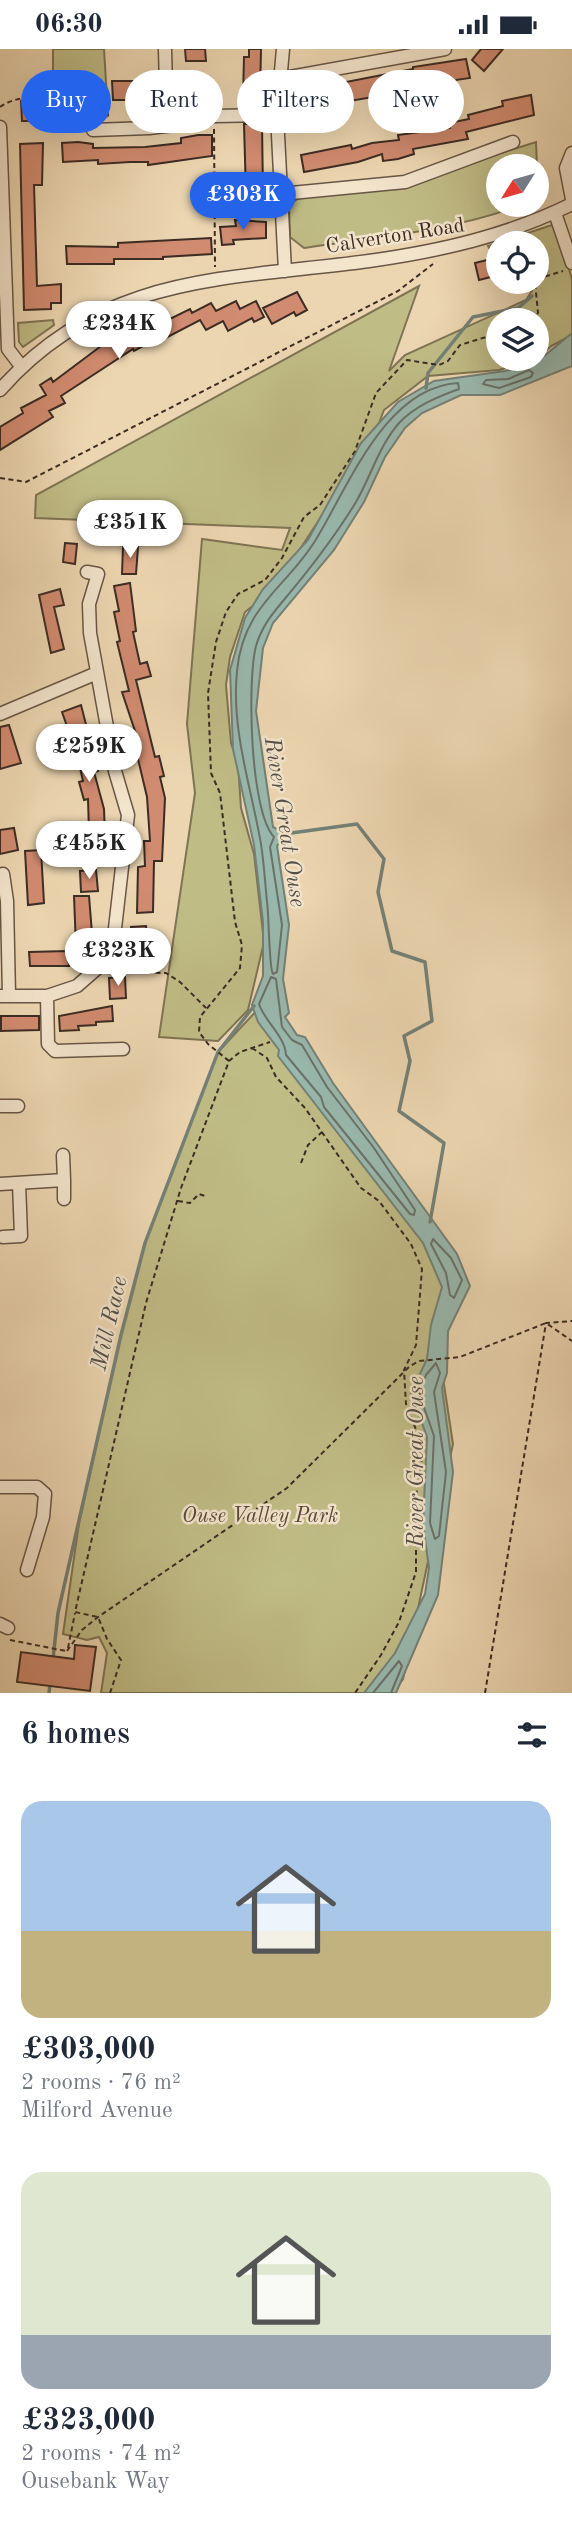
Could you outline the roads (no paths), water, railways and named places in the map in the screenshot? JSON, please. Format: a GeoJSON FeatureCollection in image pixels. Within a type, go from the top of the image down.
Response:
{"type":"FeatureCollection","features":[{"type":"Feature","properties":{"kind":"street"},"geometry":{"type":"LineString","coordinates":[[165,49],[166,70]]}},
{"type":"Feature","properties":{"kind":"street"},"geometry":{"type":"LineString","coordinates":[[280,70],[283,49]]}},
{"type":"Feature","properties":{"kind":"street"},"geometry":{"type":"LineString","coordinates":[[329,70],[445,49]]}},
{"type":"Feature","properties":{"kind":"street"},"geometry":{"type":"LineString","coordinates":[[0,127],[8,349],[21,366]]}},
{"type":"Feature","properties":{"kind":"street"},"geometry":{"type":"LineString","coordinates":[[278,133],[285,271]]}},
{"type":"Feature","properties":{"kind":"street"},"geometry":{"type":"LineString","coordinates":[[281,194],[405,182],[513,142]]}},
{"type":"Feature","properties":{"kind":"street"},"geometry":{"type":"LineString","coordinates":[[572,153],[566,168],[572,199]]}},
{"type":"Feature","properties":{"kind":"street","name":"Calverton Road"},"geometry":{"type":"LineString","coordinates":[[0,390],[21,366],[60,334],[108,307],[169,286],[443,249],[493,236],[572,204]]}},
{"type":"Feature","properties":{"kind":"street"},"geometry":{"type":"LineString","coordinates":[[555,213],[572,266]]}},
{"type":"Feature","properties":{"kind":"street"},"geometry":{"type":"LineString","coordinates":[[3,874],[7,901],[5,996],[47,996],[77,986],[101,965],[114,937],[128,815],[115,771],[90,633],[89,604],[97,574]]}},
{"type":"Feature","properties":{"kind":"street"},"geometry":{"type":"LineString","coordinates":[[0,714],[97,673]]}},
{"type":"Feature","properties":{"kind":"street"},"geometry":{"type":"LineString","coordinates":[[47,996],[48,1044],[55,1051],[123,1049]]}},
{"type":"Feature","properties":{"kind":"street"},"geometry":{"type":"LineString","coordinates":[[0,1107],[18,1105]]}},
{"type":"Feature","properties":{"kind":"street"},"geometry":{"type":"LineString","coordinates":[[63,1155],[64,1199]]}},
{"type":"Feature","properties":{"kind":"street"},"geometry":{"type":"LineString","coordinates":[[0,1184],[64,1180]]}},
{"type":"Feature","properties":{"kind":"street"},"geometry":{"type":"LineString","coordinates":[[4,1237],[21,1236],[19,1183]]}},
{"type":"Feature","properties":{"kind":"street"},"geometry":{"type":"LineString","coordinates":[[0,1487],[37,1487],[45,1494],[43,1517],[27,1570]]}},
{"type":"Feature","properties":{"kind":"water"},"geometry":{"type":"Polygon","coordinates":[[[572,333],[572,366],[500,395],[461,395],[422,413],[405,428],[385,457],[364,502],[334,550],[273,623],[263,648],[256,711],[273,827],[286,834],[277,846],[289,925],[283,979],[289,1013],[285,1017],[297,1035],[305,1037],[333,1083],[457,1254],[470,1286],[448,1331],[447,1373],[442,1388],[453,1472],[438,1595],[396,1693],[364,1693],[395,1653],[425,1594],[429,1568],[423,1524],[427,1437],[411,1393],[427,1359],[431,1325],[442,1287],[423,1243],[278,1056],[279,1050],[258,1022],[252,1005],[263,976],[263,922],[254,845],[233,749],[230,670],[245,618],[263,589],[308,540],[361,443],[398,402],[434,381],[505,371],[549,371],[549,352],[572,333]]]}},
{"type":"Feature","properties":{"kind":"waterway"},"geometry":{"type":"LineString","coordinates":[[426,388],[428,373],[473,317],[518,308],[532,296]]}},
{"type":"Feature","properties":{"kind":"waterway","name":"River Great Ouse"},"geometry":{"type":"LineString","coordinates":[[284,834],[357,824],[384,859],[378,892],[392,951],[425,962],[432,1021],[404,1036],[410,1061],[399,1111],[444,1143],[430,1222]]}},
{"type":"Feature","properties":{"kind":"waterway","name":"Mill Race"},"geometry":{"type":"LineString","coordinates":[[53,1659],[58,1613],[121,1335],[145,1243],[218,1052],[254,1006]]}},
{"type":"Feature","properties":{"kind":"waterway","name":"Mill Race"},"geometry":{"type":"LineString","coordinates":[[49,1693],[50,1684]]}},
{"type":"Feature","properties":{"kind":"park label","name":"Ouse Valley Park"},"geometry":{"type":"Point","coordinates":[260,1515]}}]}
